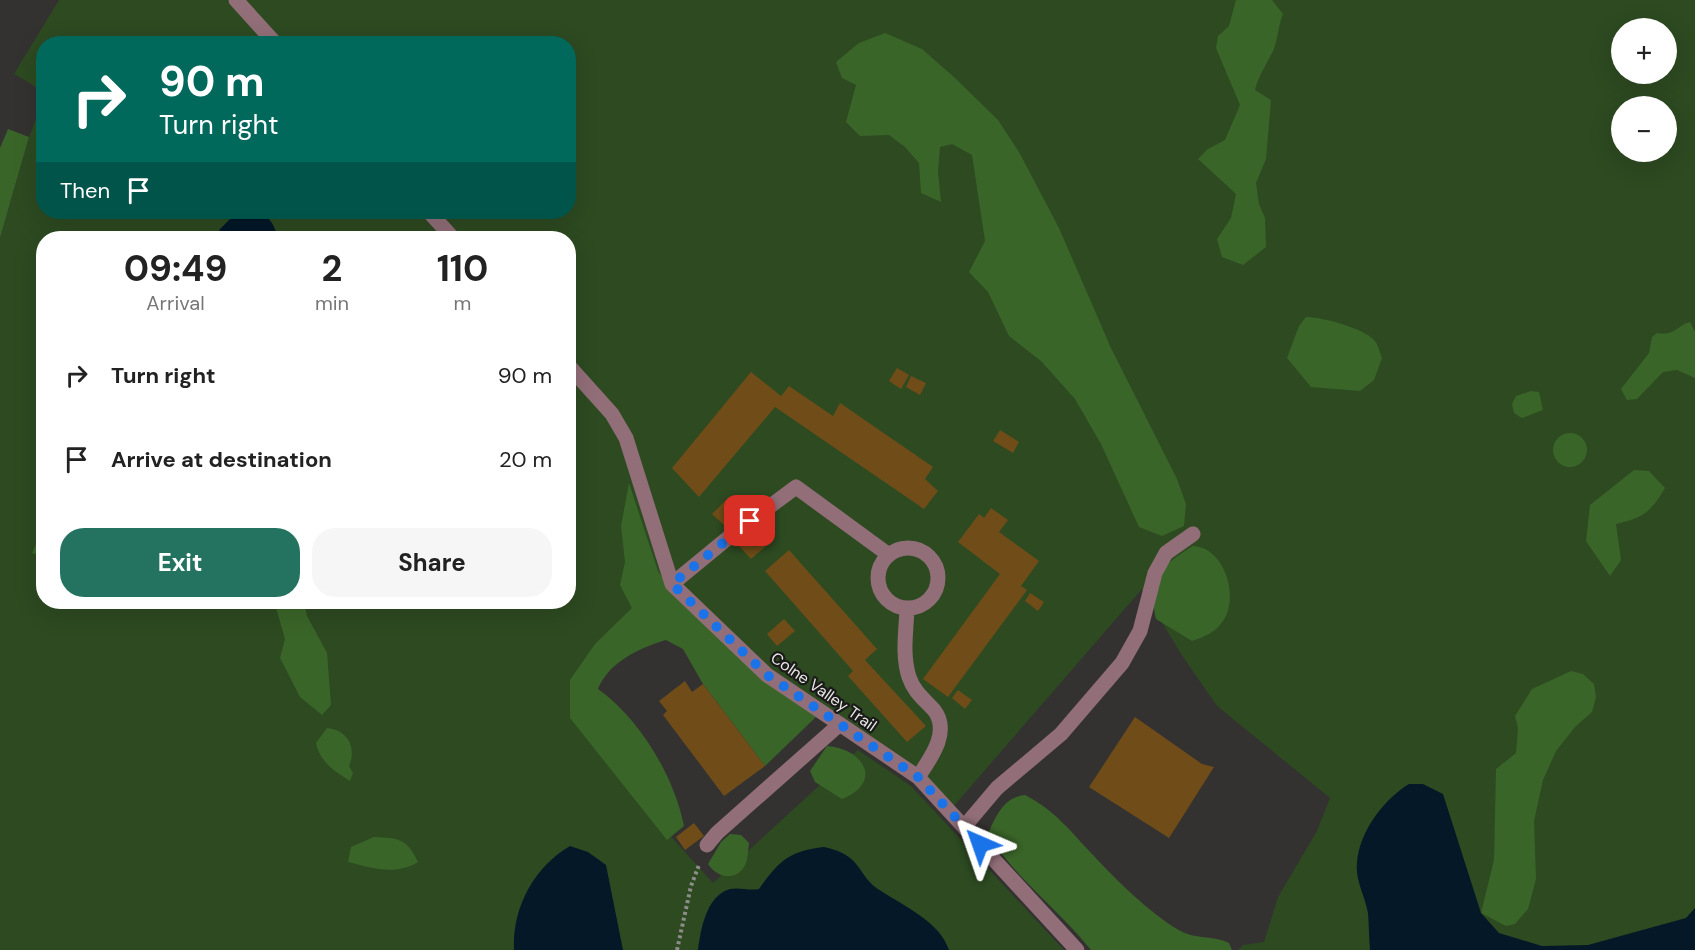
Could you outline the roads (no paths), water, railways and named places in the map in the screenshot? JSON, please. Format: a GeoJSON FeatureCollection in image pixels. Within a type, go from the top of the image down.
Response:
{"type":"FeatureCollection","features":[{"type":"Feature","properties":{"kind":"street"},"geometry":{"type":"LineString","coordinates":[[236,0],[269,36]]}},
{"type":"Feature","properties":{"kind":"street"},"geometry":{"type":"LineString","coordinates":[[435,219],[447,231]]}},
{"type":"Feature","properties":{"kind":"street","name":"Colne Valley Trail"},"geometry":{"type":"LineString","coordinates":[[576,374],[612,414],[626,438],[672,584],[767,675],[918,777],[1077,950]]}},
{"type":"Feature","properties":{"kind":"street"},"geometry":{"type":"LineString","coordinates":[[672,584],[734,533],[796,487],[889,555]]}},
{"type":"Feature","properties":{"kind":"street"},"geometry":{"type":"LineString","coordinates":[[964,827],[997,788],[1061,734],[1122,663],[1140,631],[1155,573],[1166,553],[1193,534]]}},
{"type":"Feature","properties":{"kind":"street"},"geometry":{"type":"LineString","coordinates":[[908,548],[927,554],[938,571],[937,589],[932,597],[925,604],[907,609],[888,601],[878,583],[882,563],[889,555],[908,548]]}},
{"type":"Feature","properties":{"kind":"street"},"geometry":{"type":"LineString","coordinates":[[907,609],[904,650],[909,677],[921,698],[935,711],[939,723],[936,748],[918,777]]}},
{"type":"Feature","properties":{"kind":"street"},"geometry":{"type":"LineString","coordinates":[[707,845],[717,833],[840,724]]}},
{"type":"Feature","properties":{"kind":"water"},"geometry":{"type":"Polygon","coordinates":[[[230,219],[269,219],[275,231],[219,231],[230,219]]]}},
{"type":"Feature","properties":{"kind":"water"},"geometry":{"type":"Polygon","coordinates":[[[1409,784],[1423,784],[1443,794],[1481,913],[1499,933],[1542,946],[1588,945],[1686,918],[1695,908],[1695,950],[1370,950],[1368,913],[1357,876],[1359,851],[1368,828],[1382,807],[1409,784]]]}},
{"type":"Feature","properties":{"kind":"water"},"geometry":{"type":"Polygon","coordinates":[[[570,846],[588,852],[606,865],[623,950],[514,950],[517,919],[528,890],[546,865],[570,846]]]}},
{"type":"Feature","properties":{"kind":"water"},"geometry":{"type":"Polygon","coordinates":[[[824,847],[847,855],[873,885],[930,923],[938,931],[949,950],[698,950],[706,914],[715,899],[722,893],[730,889],[759,889],[779,864],[786,859],[802,851],[824,847]]]}}]}
